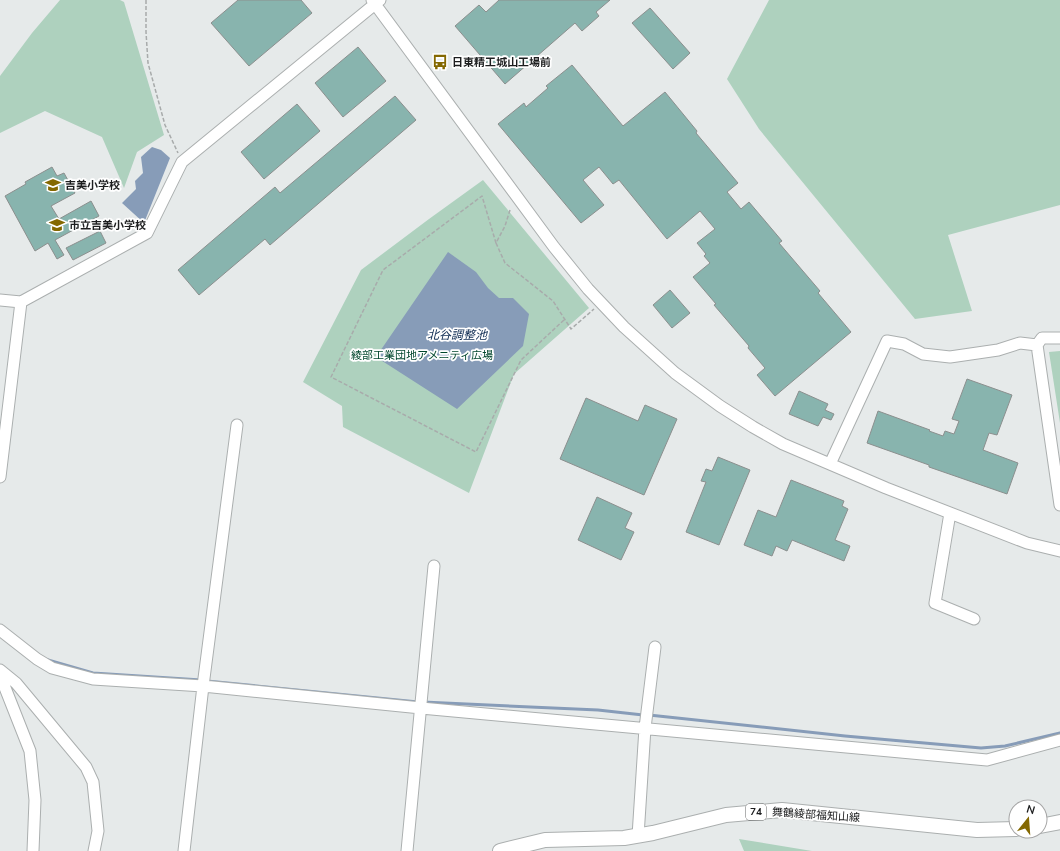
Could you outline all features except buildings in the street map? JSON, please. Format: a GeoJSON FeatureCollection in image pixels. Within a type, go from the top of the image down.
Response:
{"type":"FeatureCollection","features":[{"type":"Feature","properties":{"kind":"main road","name":"舞鶴綾部福知山線"},"geometry":{"type":"LineString","coordinates":[[500,851],[545,840],[624,838],[638,836],[726,815],[782,810],[977,830],[1008,829]]}},
{"type":"Feature","properties":{"kind":"main road"},"geometry":{"type":"LineString","coordinates":[[1048,824],[1060,822]]}},
{"type":"Feature","properties":{"kind":"street"},"geometry":{"type":"LineString","coordinates":[[0,300],[21,302],[147,233],[182,162],[376,1],[554,247],[588,289],[624,327],[675,373],[720,406],[783,444],[1027,543],[1060,551]]}},
{"type":"Feature","properties":{"kind":"street"},"geometry":{"type":"LineString","coordinates":[[0,477],[21,302]]}},
{"type":"Feature","properties":{"kind":"street"},"geometry":{"type":"LineString","coordinates":[[1060,338],[1042,338],[1037,345],[1060,505]]}},
{"type":"Feature","properties":{"kind":"street"},"geometry":{"type":"LineString","coordinates":[[830,464],[887,341],[904,344],[924,354],[950,356],[998,350],[1020,343],[1037,345]]}},
{"type":"Feature","properties":{"kind":"street"},"geometry":{"type":"LineString","coordinates":[[184,851],[203,686],[237,424]]}},
{"type":"Feature","properties":{"kind":"street"},"geometry":{"type":"LineString","coordinates":[[950,513],[935,603],[974,618]]}},
{"type":"Feature","properties":{"kind":"street"},"geometry":{"type":"LineString","coordinates":[[407,851],[434,566]]}},
{"type":"Feature","properties":{"kind":"street"},"geometry":{"type":"LineString","coordinates":[[0,630],[37,659],[52,668],[93,679],[203,686],[421,708],[987,760],[1060,740]]}},
{"type":"Feature","properties":{"kind":"street"},"geometry":{"type":"LineString","coordinates":[[638,836],[645,728],[655,647]]}},
{"type":"Feature","properties":{"kind":"street"},"geometry":{"type":"LineString","coordinates":[[0,670],[16,683],[86,767],[93,782],[98,831],[94,851]]}},
{"type":"Feature","properties":{"kind":"street"},"geometry":{"type":"LineString","coordinates":[[0,675],[30,751],[35,800],[33,851]]}},
{"type":"Feature","properties":{"kind":"path"},"geometry":{"type":"LineString","coordinates":[[146,0],[148,63],[166,125],[182,162]]}},
{"type":"Feature","properties":{"kind":"path"},"geometry":{"type":"LineString","coordinates":[[564,319],[521,360],[476,452],[330,377],[382,270],[482,196],[496,243],[505,263],[553,301],[571,329],[601,303]]}},
{"type":"Feature","properties":{"kind":"path"},"geometry":{"type":"LineString","coordinates":[[496,243],[505,226],[510,210]]}},
{"type":"Feature","properties":{"kind":"green space"},"geometry":{"type":"Polygon","coordinates":[[[60,0],[120,0],[124,2],[164,135],[137,152],[124,188],[102,137],[45,111],[0,133],[0,76],[32,33],[60,0]]]}},
{"type":"Feature","properties":{"kind":"green space"},"geometry":{"type":"Polygon","coordinates":[[[769,0],[1060,0],[1060,205],[948,235],[972,311],[915,319],[759,129],[727,79],[769,0]]]}},
{"type":"Feature","properties":{"kind":"green space","name":"綾部工業団地アメニティ広場"},"geometry":{"type":"Polygon","coordinates":[[[483,180],[589,308],[514,374],[469,493],[343,427],[342,406],[303,382],[361,270],[483,180]]]}},
{"type":"Feature","properties":{"kind":"green space"},"geometry":{"type":"Polygon","coordinates":[[[1060,351],[1060,423],[1049,352],[1060,351]]]}},
{"type":"Feature","properties":{"kind":"green space"},"geometry":{"type":"Polygon","coordinates":[[[739,839],[812,851],[744,851],[739,839]]]}},
{"type":"Feature","properties":{"kind":"water"},"geometry":{"type":"Polygon","coordinates":[[[152,147],[161,150],[170,158],[144,223],[122,203],[136,189],[135,181],[143,173],[141,157],[152,147]]]}},
{"type":"Feature","properties":{"kind":"water","name":"北谷調整池"},"geometry":{"type":"Polygon","coordinates":[[[448,252],[476,272],[488,288],[499,298],[513,298],[529,314],[523,346],[457,409],[376,357],[448,252]]]}},
{"type":"Feature","properties":{"kind":"waterway"},"geometry":{"type":"LineString","coordinates":[[48,660],[93,673],[201,680]]}},
{"type":"Feature","properties":{"kind":"waterway"},"geometry":{"type":"LineString","coordinates":[[207,681],[418,702]]}},
{"type":"Feature","properties":{"kind":"waterway"},"geometry":{"type":"LineString","coordinates":[[423,702],[598,710],[643,715]]}},
{"type":"Feature","properties":{"kind":"waterway"},"geometry":{"type":"LineString","coordinates":[[649,715],[845,736],[981,748],[1005,746],[1060,733]]}},
{"type":"Feature","properties":{"kind":"place","name":"日東精工城山工場前"},"geometry":{"type":"Point","coordinates":[440,62]}},
{"type":"Feature","properties":{"kind":"place","name":"吉美小学校"},"geometry":{"type":"Point","coordinates":[53,185]}},
{"type":"Feature","properties":{"kind":"place","name":"市立吉美小学校"},"geometry":{"type":"Point","coordinates":[57,225]}}]}
